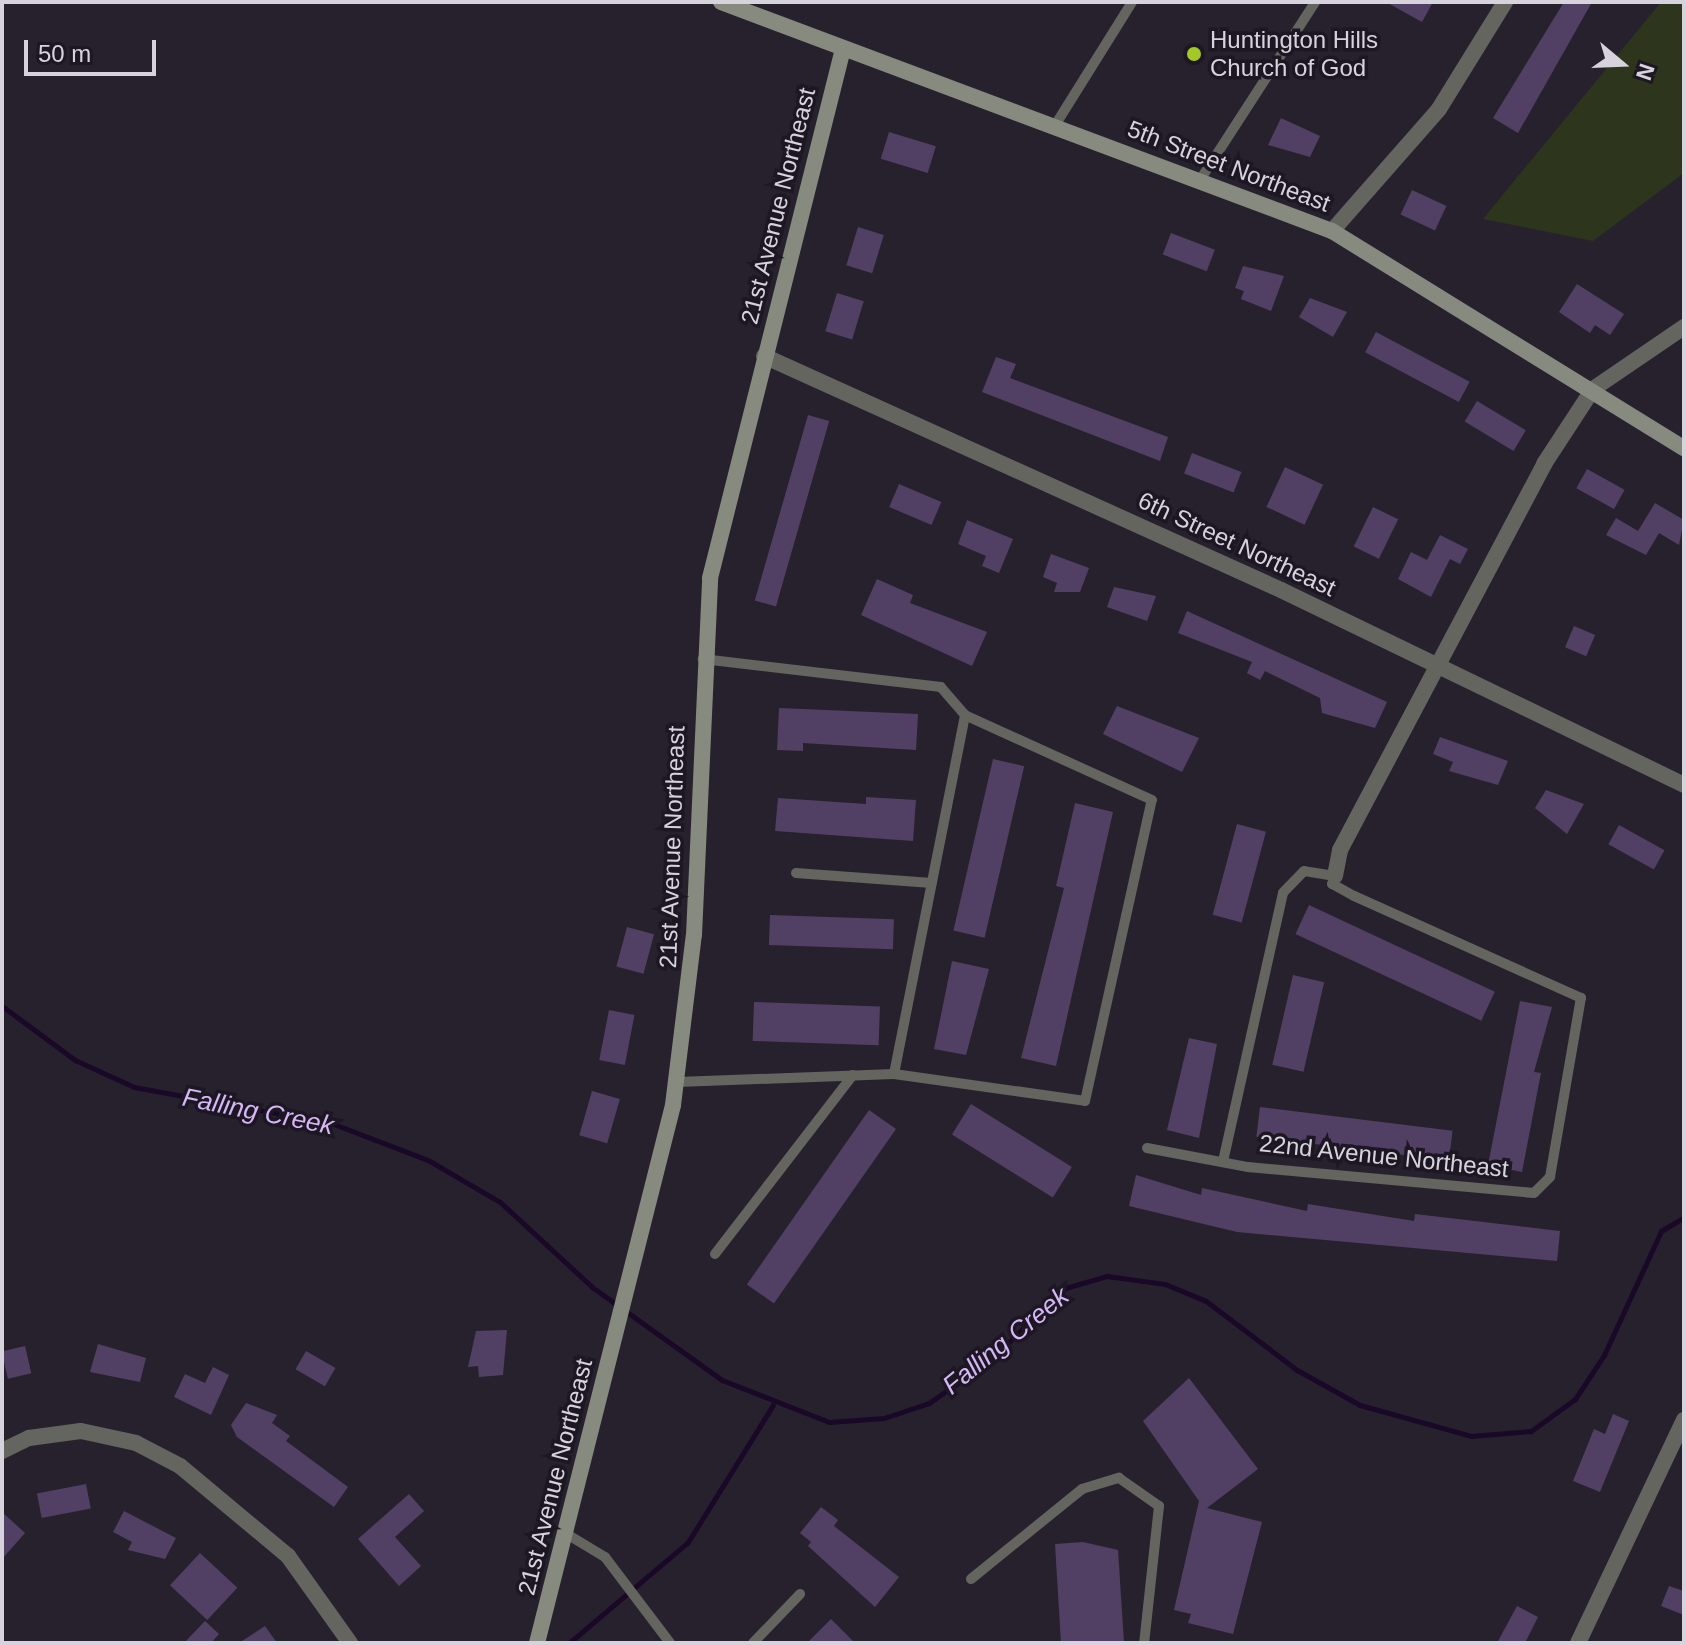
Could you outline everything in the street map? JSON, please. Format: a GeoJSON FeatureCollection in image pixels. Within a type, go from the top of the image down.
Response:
{"type":"FeatureCollection","features":[{"type":"Feature","properties":{"kind":"street"},"geometry":{"type":"LineString","coordinates":[[1332,231],[1439,109],[1505,2]]}},
{"type":"Feature","properties":{"kind":"street","name":"5th Street Northeast"},"geometry":{"type":"LineString","coordinates":[[726,3],[842,53],[1202,177],[1332,231],[1593,389],[1684,448]]}},
{"type":"Feature","properties":{"kind":"street","name":"21st Avenue Northeast"},"geometry":{"type":"LineString","coordinates":[[537,1643],[677,1082],[694,935],[703,659],[710,578],[842,53]]}},
{"type":"Feature","properties":{"kind":"street"},"geometry":{"type":"LineString","coordinates":[[1335,876],[1340,850],[1523,499],[1593,389],[1684,327]]}},
{"type":"Feature","properties":{"kind":"street","name":"6th Street Northeast"},"geometry":{"type":"LineString","coordinates":[[764,356],[1437,666],[1684,785]]}},
{"type":"Feature","properties":{"kind":"street"},"geometry":{"type":"LineString","coordinates":[[1578,1643],[1684,1420]]}},
{"type":"Feature","properties":{"kind":"street"},"geometry":{"type":"LineString","coordinates":[[2,1451],[29,1438],[81,1431],[136,1443],[180,1466],[288,1556],[350,1643]]}},
{"type":"Feature","properties":{"kind":"lane"},"geometry":{"type":"LineString","coordinates":[[1054,127],[1132,2]]}},
{"type":"Feature","properties":{"kind":"lane"},"geometry":{"type":"LineString","coordinates":[[1202,177],[1315,2]]}},
{"type":"Feature","properties":{"kind":"lane"},"geometry":{"type":"LineString","coordinates":[[677,1082],[894,1074],[1085,1101],[1152,800],[965,715],[941,687],[703,659]]}},
{"type":"Feature","properties":{"kind":"lane"},"geometry":{"type":"LineString","coordinates":[[894,1074],[965,715]]}},
{"type":"Feature","properties":{"kind":"lane","name":"22nd Avenue Northeast"},"geometry":{"type":"LineString","coordinates":[[1304,871],[1335,876],[1332,884],[1354,896],[1581,998],[1550,1177],[1525,1194],[1223,1161],[1283,893],[1304,871]]}},
{"type":"Feature","properties":{"kind":"lane"},"geometry":{"type":"LineString","coordinates":[[796,873],[932,883]]}},
{"type":"Feature","properties":{"kind":"lane"},"geometry":{"type":"LineString","coordinates":[[715,1254],[853,1075]]}},
{"type":"Feature","properties":{"kind":"lane"},"geometry":{"type":"LineString","coordinates":[[1147,1148],[1223,1161]]}},
{"type":"Feature","properties":{"kind":"lane"},"geometry":{"type":"LineString","coordinates":[[971,1579],[1082,1489],[1119,1478],[1159,1506],[1144,1643]]}},
{"type":"Feature","properties":{"kind":"lane"},"geometry":{"type":"LineString","coordinates":[[565,1533],[605,1557],[670,1643]]}},
{"type":"Feature","properties":{"kind":"lane"},"geometry":{"type":"LineString","coordinates":[[753,1643],[800,1594]]}},
{"type":"Feature","properties":{"kind":"green space"},"geometry":{"type":"Polygon","coordinates":[[[1661,2],[1684,2],[1684,173],[1593,241],[1483,219],[1661,2]]]}},
{"type":"Feature","properties":{"kind":"building"},"geometry":{"type":"Polygon","coordinates":[[[1386,2],[1433,2],[1422,22],[1386,2]]]}},
{"type":"Feature","properties":{"kind":"building"},"geometry":{"type":"Polygon","coordinates":[[[1564,2],[1592,2],[1518,133],[1493,118],[1564,2]]]}},
{"type":"Feature","properties":{"kind":"building"},"geometry":{"type":"Polygon","coordinates":[[[1281,118],[1320,136],[1310,157],[1268,145],[1281,118]]]}},
{"type":"Feature","properties":{"kind":"building"},"geometry":{"type":"Polygon","coordinates":[[[889,132],[936,146],[928,173],[881,159],[889,132]]]}},
{"type":"Feature","properties":{"kind":"building"},"geometry":{"type":"Polygon","coordinates":[[[1412,190],[1446,206],[1435,231],[1401,214],[1412,190]]]}},
{"type":"Feature","properties":{"kind":"building"},"geometry":{"type":"Polygon","coordinates":[[[858,227],[884,235],[872,273],[846,265],[858,227]]]}},
{"type":"Feature","properties":{"kind":"building"},"geometry":{"type":"Polygon","coordinates":[[[1171,233],[1215,250],[1207,271],[1163,254],[1171,233]]]}},
{"type":"Feature","properties":{"kind":"building"},"geometry":{"type":"Polygon","coordinates":[[[1243,266],[1284,276],[1271,311],[1241,299],[1244,291],[1235,288],[1243,266]]]}},
{"type":"Feature","properties":{"kind":"building"},"geometry":{"type":"Polygon","coordinates":[[[1577,284],[1624,314],[1610,335],[1595,325],[1590,333],[1559,312],[1577,284]]]}},
{"type":"Feature","properties":{"kind":"building"},"geometry":{"type":"Polygon","coordinates":[[[837,293],[864,301],[852,339],[825,331],[837,293]]]}},
{"type":"Feature","properties":{"kind":"building"},"geometry":{"type":"Polygon","coordinates":[[[1310,298],[1347,312],[1333,337],[1299,317],[1310,298]]]}},
{"type":"Feature","properties":{"kind":"building"},"geometry":{"type":"Polygon","coordinates":[[[1376,332],[1470,382],[1459,402],[1365,352],[1376,332]]]}},
{"type":"Feature","properties":{"kind":"building"},"geometry":{"type":"Polygon","coordinates":[[[996,357],[1016,364],[1010,378],[1168,437],[1160,461],[982,392],[996,357]]]}},
{"type":"Feature","properties":{"kind":"building"},"geometry":{"type":"Polygon","coordinates":[[[1477,401],[1526,430],[1513,451],[1465,422],[1477,401]]]}},
{"type":"Feature","properties":{"kind":"building"},"geometry":{"type":"Polygon","coordinates":[[[808,415],[829,421],[776,607],[755,601],[808,415]]]}},
{"type":"Feature","properties":{"kind":"building"},"geometry":{"type":"Polygon","coordinates":[[[1192,453],[1241,472],[1234,493],[1184,474],[1192,453]]]}},
{"type":"Feature","properties":{"kind":"building"},"geometry":{"type":"Polygon","coordinates":[[[1285,467],[1323,485],[1304,525],[1266,507],[1285,467]]]}},
{"type":"Feature","properties":{"kind":"building"},"geometry":{"type":"Polygon","coordinates":[[[1587,469],[1625,490],[1614,509],[1576,488],[1587,469]]]}},
{"type":"Feature","properties":{"kind":"building"},"geometry":{"type":"Polygon","coordinates":[[[899,484],[941,502],[932,525],[889,507],[899,484]]]}},
{"type":"Feature","properties":{"kind":"building"},"geometry":{"type":"Polygon","coordinates":[[[1655,503],[1684,520],[1679,545],[1659,533],[1646,555],[1606,535],[1616,518],[1638,531],[1655,503]]]}},
{"type":"Feature","properties":{"kind":"building"},"geometry":{"type":"Polygon","coordinates":[[[1373,507],[1398,519],[1379,559],[1354,547],[1373,507]]]}},
{"type":"Feature","properties":{"kind":"building"},"geometry":{"type":"Polygon","coordinates":[[[967,520],[1013,539],[999,573],[982,566],[986,556],[958,544],[967,520]]]}},
{"type":"Feature","properties":{"kind":"building"},"geometry":{"type":"Polygon","coordinates":[[[1440,535],[1468,549],[1460,564],[1450,559],[1431,597],[1398,579],[1411,552],[1427,560],[1440,535]]]}},
{"type":"Feature","properties":{"kind":"building"},"geometry":{"type":"Polygon","coordinates":[[[1051,554],[1089,568],[1080,592],[1054,592],[1057,583],[1043,577],[1051,554]]]}},
{"type":"Feature","properties":{"kind":"building"},"geometry":{"type":"Polygon","coordinates":[[[877,579],[913,595],[910,603],[987,632],[972,666],[861,615],[877,579]]]}},
{"type":"Feature","properties":{"kind":"building"},"geometry":{"type":"Polygon","coordinates":[[[1114,587],[1156,596],[1147,621],[1107,607],[1114,587]]]}},
{"type":"Feature","properties":{"kind":"building"},"geometry":{"type":"Polygon","coordinates":[[[1187,611],[1387,702],[1375,728],[1322,713],[1320,698],[1265,671],[1260,680],[1247,673],[1252,662],[1178,633],[1187,611]]]}},
{"type":"Feature","properties":{"kind":"building"},"geometry":{"type":"Polygon","coordinates":[[[1574,626],[1595,635],[1586,656],[1565,647],[1574,626]]]}},
{"type":"Feature","properties":{"kind":"building"},"geometry":{"type":"Polygon","coordinates":[[[1117,706],[1199,738],[1182,772],[1103,734],[1117,706]]]}},
{"type":"Feature","properties":{"kind":"building"},"geometry":{"type":"Polygon","coordinates":[[[779,708],[918,714],[916,750],[803,743],[803,751],[777,750],[779,708]]]}},
{"type":"Feature","properties":{"kind":"building"},"geometry":{"type":"Polygon","coordinates":[[[1440,737],[1508,761],[1498,785],[1449,771],[1453,762],[1433,754],[1440,737]]]}},
{"type":"Feature","properties":{"kind":"building"},"geometry":{"type":"Polygon","coordinates":[[[993,759],[1024,766],[985,938],[953,930],[993,759]]]}},
{"type":"Feature","properties":{"kind":"building"},"geometry":{"type":"Polygon","coordinates":[[[1546,790],[1584,804],[1567,834],[1535,808],[1546,790]]]}},
{"type":"Feature","properties":{"kind":"building"},"geometry":{"type":"Polygon","coordinates":[[[866,797],[916,800],[913,841],[775,831],[778,798],[866,804],[866,797]]]}},
{"type":"Feature","properties":{"kind":"building"},"geometry":{"type":"Polygon","coordinates":[[[1075,803],[1113,812],[1056,1066],[1021,1058],[1064,888],[1056,886],[1075,803]]]}},
{"type":"Feature","properties":{"kind":"building"},"geometry":{"type":"Polygon","coordinates":[[[1237,824],[1266,832],[1242,923],[1213,915],[1237,824]]]}},
{"type":"Feature","properties":{"kind":"building"},"geometry":{"type":"Polygon","coordinates":[[[1619,825],[1664,850],[1654,869],[1608,844],[1619,825]]]}},
{"type":"Feature","properties":{"kind":"building"},"geometry":{"type":"Polygon","coordinates":[[[1309,905],[1495,992],[1481,1021],[1295,934],[1309,905]]]}},
{"type":"Feature","properties":{"kind":"building"},"geometry":{"type":"Polygon","coordinates":[[[770,915],[894,919],[893,949],[769,945],[770,915]]]}},
{"type":"Feature","properties":{"kind":"building"},"geometry":{"type":"Polygon","coordinates":[[[627,927],[654,934],[643,974],[616,967],[627,927]]]}},
{"type":"Feature","properties":{"kind":"building"},"geometry":{"type":"Polygon","coordinates":[[[952,961],[989,969],[966,1055],[934,1049],[952,961]]]}},
{"type":"Feature","properties":{"kind":"building"},"geometry":{"type":"Polygon","coordinates":[[[1293,975],[1324,982],[1303,1072],[1272,1065],[1293,975]]]}},
{"type":"Feature","properties":{"kind":"building"},"geometry":{"type":"Polygon","coordinates":[[[1520,1001],[1552,1007],[1534,1072],[1541,1073],[1522,1172],[1488,1165],[1520,1001]]]}},
{"type":"Feature","properties":{"kind":"building"},"geometry":{"type":"Polygon","coordinates":[[[754,1002],[880,1006],[879,1045],[753,1041],[754,1002]]]}},
{"type":"Feature","properties":{"kind":"building"},"geometry":{"type":"Polygon","coordinates":[[[609,1010],[635,1015],[625,1065],[599,1060],[609,1010]]]}},
{"type":"Feature","properties":{"kind":"building"},"geometry":{"type":"Polygon","coordinates":[[[1189,1038],[1217,1044],[1199,1138],[1167,1130],[1189,1038]]]}},
{"type":"Feature","properties":{"kind":"building"},"geometry":{"type":"Polygon","coordinates":[[[592,1091],[620,1099],[607,1143],[579,1135],[592,1091]]]}},
{"type":"Feature","properties":{"kind":"building"},"geometry":{"type":"Polygon","coordinates":[[[971,1104],[1072,1167],[1053,1198],[952,1135],[971,1104]]]}},
{"type":"Feature","properties":{"kind":"building"},"geometry":{"type":"Polygon","coordinates":[[[1260,1107],[1453,1131],[1449,1160],[1256,1137],[1260,1107]]]}},
{"type":"Feature","properties":{"kind":"building"},"geometry":{"type":"Polygon","coordinates":[[[869,1110],[896,1129],[774,1303],[747,1284],[869,1110]]]}},
{"type":"Feature","properties":{"kind":"building"},"geometry":{"type":"Polygon","coordinates":[[[1136,1175],[1201,1195],[1202,1188],[1307,1211],[1308,1204],[1414,1221],[1415,1214],[1560,1231],[1557,1261],[1237,1232],[1129,1206],[1136,1175]]]}},
{"type":"Feature","properties":{"kind":"building"},"geometry":{"type":"Polygon","coordinates":[[[507,1330],[503,1375],[479,1377],[478,1366],[468,1367],[476,1331],[507,1330]]]}},
{"type":"Feature","properties":{"kind":"building"},"geometry":{"type":"Polygon","coordinates":[[[98,1344],[146,1358],[140,1382],[90,1372],[98,1344]]]}},
{"type":"Feature","properties":{"kind":"building"},"geometry":{"type":"Polygon","coordinates":[[[25,1346],[31,1373],[8,1379],[2,1351],[25,1346]]]}},
{"type":"Feature","properties":{"kind":"building"},"geometry":{"type":"Polygon","coordinates":[[[306,1351],[335,1368],[325,1386],[296,1369],[306,1351]]]}},
{"type":"Feature","properties":{"kind":"building"},"geometry":{"type":"Polygon","coordinates":[[[213,1367],[229,1375],[211,1415],[174,1397],[185,1374],[205,1383],[213,1367]]]}},
{"type":"Feature","properties":{"kind":"building"},"geometry":{"type":"Polygon","coordinates":[[[1189,1378],[1258,1469],[1207,1508],[1262,1522],[1233,1634],[1188,1623],[1191,1614],[1174,1610],[1199,1501],[1143,1421],[1189,1378]]]}},
{"type":"Feature","properties":{"kind":"building"},"geometry":{"type":"Polygon","coordinates":[[[246,1403],[277,1415],[272,1423],[290,1436],[286,1441],[348,1487],[334,1507],[237,1437],[231,1425],[246,1403]]]}},
{"type":"Feature","properties":{"kind":"building"},"geometry":{"type":"Polygon","coordinates":[[[1613,1414],[1629,1421],[1600,1492],[1573,1481],[1594,1429],[1605,1434],[1613,1414]]]}},
{"type":"Feature","properties":{"kind":"building"},"geometry":{"type":"Polygon","coordinates":[[[86,1484],[91,1509],[42,1518],[37,1494],[86,1484]]]}},
{"type":"Feature","properties":{"kind":"building"},"geometry":{"type":"Polygon","coordinates":[[[409,1494],[424,1511],[395,1537],[421,1566],[399,1586],[358,1539],[409,1494]]]}},
{"type":"Feature","properties":{"kind":"building"},"geometry":{"type":"Polygon","coordinates":[[[821,1507],[838,1520],[834,1526],[899,1577],[875,1607],[808,1546],[811,1542],[800,1533],[821,1507]]]}},
{"type":"Feature","properties":{"kind":"building"},"geometry":{"type":"Polygon","coordinates":[[[124,1511],[176,1538],[165,1559],[128,1550],[132,1542],[113,1532],[124,1511]]]}},
{"type":"Feature","properties":{"kind":"building"},"geometry":{"type":"Polygon","coordinates":[[[2,1512],[25,1533],[2,1559],[2,1512]]]}},
{"type":"Feature","properties":{"kind":"building"},"geometry":{"type":"Polygon","coordinates":[[[1083,1542],[1118,1550],[1124,1643],[1061,1643],[1055,1544],[1083,1542]]]}},
{"type":"Feature","properties":{"kind":"building"},"geometry":{"type":"Polygon","coordinates":[[[200,1553],[237,1588],[207,1620],[170,1585],[200,1553]]]}},
{"type":"Feature","properties":{"kind":"building"},"geometry":{"type":"Polygon","coordinates":[[[1669,1586],[1684,1591],[1684,1615],[1661,1606],[1669,1586]]]}},
{"type":"Feature","properties":{"kind":"building"},"geometry":{"type":"Polygon","coordinates":[[[1517,1606],[1538,1617],[1525,1643],[1497,1643],[1517,1606]]]}},
{"type":"Feature","properties":{"kind":"building"},"geometry":{"type":"Polygon","coordinates":[[[831,1619],[855,1643],[807,1643],[831,1619]]]}},
{"type":"Feature","properties":{"kind":"building"},"geometry":{"type":"Polygon","coordinates":[[[205,1621],[219,1634],[211,1643],[184,1643],[205,1621]]]}},
{"type":"Feature","properties":{"kind":"building"},"geometry":{"type":"Polygon","coordinates":[[[265,1626],[277,1643],[239,1643],[265,1626]]]}},
{"type":"Feature","properties":{"kind":"waterway","name":"Falling Creek"},"geometry":{"type":"LineString","coordinates":[[2,1006],[75,1060],[134,1087],[331,1123],[428,1160],[500,1202],[592,1287],[722,1380],[829,1422],[884,1418],[929,1403],[993,1358],[1062,1289],[1107,1276],[1165,1284],[1206,1301],[1297,1370],[1360,1405],[1471,1436],[1531,1431],[1575,1399],[1604,1355],[1661,1231],[1684,1217]]}},
{"type":"Feature","properties":{"kind":"waterway"},"geometry":{"type":"LineString","coordinates":[[569,1643],[688,1542],[773,1405]]}},
{"type":"Feature","properties":{"kind":"place","name":"Huntington Hills Church of God"},"geometry":{"type":"Point","coordinates":[1194,54]}}]}
